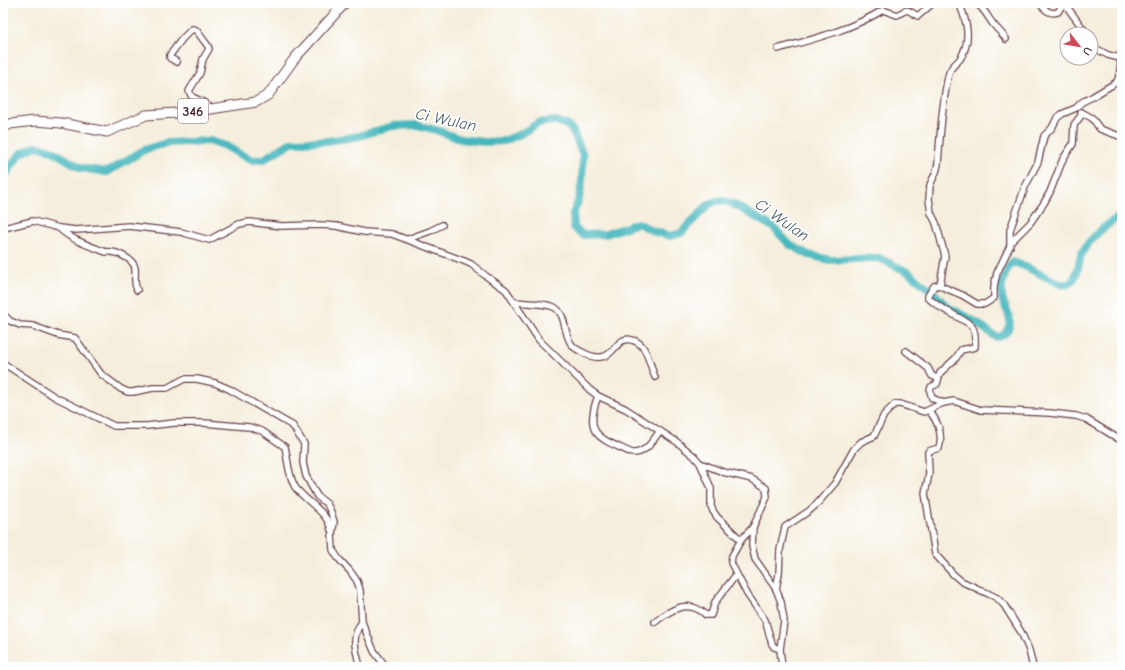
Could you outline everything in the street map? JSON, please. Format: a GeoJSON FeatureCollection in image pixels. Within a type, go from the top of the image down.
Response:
{"type":"FeatureCollection","features":[{"type":"Feature","properties":{"kind":"main road","name":"346"},"geometry":{"type":"LineString","coordinates":[[3,128],[10,124],[35,121],[61,123],[107,132],[146,115],[169,114],[251,103],[266,97],[295,58],[345,3]]}},
{"type":"Feature","properties":{"kind":"street"},"geometry":{"type":"LineString","coordinates":[[910,11],[912,3]]}},
{"type":"Feature","properties":{"kind":"street"},"geometry":{"type":"LineString","coordinates":[[778,49],[852,26],[883,10],[897,15],[904,10],[910,11],[918,16],[933,3]]}},
{"type":"Feature","properties":{"kind":"street"},"geometry":{"type":"LineString","coordinates":[[943,403],[934,400],[930,391],[931,386],[937,384],[942,370],[956,358],[961,350],[974,347],[975,334],[970,324],[928,298],[937,286],[945,256],[936,223],[931,213],[929,199],[930,184],[938,164],[945,94],[949,72],[962,53],[967,34],[966,23],[959,3]]}},
{"type":"Feature","properties":{"kind":"street"},"geometry":{"type":"LineString","coordinates":[[976,3],[989,16],[993,24],[1006,39]]}},
{"type":"Feature","properties":{"kind":"street"},"geometry":{"type":"LineString","coordinates":[[1039,3],[1048,12],[1053,13],[1058,12],[1062,5],[1067,7],[1081,26]]}},
{"type":"Feature","properties":{"kind":"street"},"geometry":{"type":"LineString","coordinates":[[177,62],[170,58],[170,55],[192,29],[196,30],[209,49],[203,59],[200,73],[190,91],[190,94],[192,97],[203,102],[212,109]]}},
{"type":"Feature","properties":{"kind":"street"},"geometry":{"type":"LineString","coordinates":[[937,286],[962,295],[977,304],[984,304],[992,300],[995,296],[994,286],[997,273],[1011,242],[1010,230],[1024,187],[1038,162],[1042,138],[1052,128],[1059,116],[1079,106],[1082,102],[1092,98],[1117,82],[1121,68],[1120,58],[1122,47]]}},
{"type":"Feature","properties":{"kind":"street"},"geometry":{"type":"LineString","coordinates":[[1099,50],[1108,55],[1120,58]]}},
{"type":"Feature","properties":{"kind":"street"},"geometry":{"type":"LineString","coordinates":[[1079,106],[1080,112],[1092,118],[1099,128],[1122,136]]}},
{"type":"Feature","properties":{"kind":"street"},"geometry":{"type":"LineString","coordinates":[[1011,242],[1030,223],[1044,203],[1063,159],[1073,144],[1074,125],[1084,113]]}},
{"type":"Feature","properties":{"kind":"street"},"geometry":{"type":"LineString","coordinates":[[3,229],[33,221],[59,228],[76,230],[129,226],[181,232],[209,240],[239,224],[250,222],[281,226],[336,226],[364,232],[392,234],[471,264],[506,290],[539,340],[590,390],[598,396],[626,409],[690,452],[700,463],[711,488],[711,506],[713,511],[741,540]]}},
{"type":"Feature","properties":{"kind":"street"},"geometry":{"type":"LineString","coordinates":[[408,239],[430,231],[442,224]]}},
{"type":"Feature","properties":{"kind":"street"},"geometry":{"type":"LineString","coordinates":[[59,228],[67,236],[106,252],[110,251],[123,256],[131,262],[135,267],[134,283],[137,290]]}},
{"type":"Feature","properties":{"kind":"street"},"geometry":{"type":"LineString","coordinates":[[514,302],[545,305],[555,308],[561,315],[572,345],[592,357],[605,356],[623,340],[634,340],[643,348],[655,377]]}},
{"type":"Feature","properties":{"kind":"street"},"geometry":{"type":"LineString","coordinates":[[3,314],[10,321],[20,325],[33,326],[58,335],[75,338],[101,374],[121,389],[128,392],[153,388],[166,388],[184,379],[197,379],[229,388],[288,423],[295,429],[304,443],[303,464],[308,480],[317,496],[327,504],[331,512],[334,527],[332,534]]}},
{"type":"Feature","properties":{"kind":"street"},"geometry":{"type":"LineString","coordinates":[[906,351],[928,368],[932,376],[938,378]]}},
{"type":"Feature","properties":{"kind":"street"},"geometry":{"type":"LineString","coordinates":[[3,363],[55,397],[114,426],[204,423],[249,427],[262,431],[285,447],[288,466],[295,486],[329,522],[332,534],[333,550],[338,558],[350,570],[359,585],[362,622],[374,651],[386,667]]}},
{"type":"Feature","properties":{"kind":"street"},"geometry":{"type":"LineString","coordinates":[[598,396],[592,423],[595,433],[604,440],[632,453],[636,453],[645,449],[660,431]]}},
{"type":"Feature","properties":{"kind":"street"},"geometry":{"type":"LineString","coordinates":[[776,589],[779,574],[780,550],[785,527],[809,511],[824,496],[835,483],[854,449],[861,442],[874,436],[884,415],[895,404],[900,404],[922,411],[929,411],[943,403],[954,401],[981,410],[1050,413],[1081,417],[1122,441]]}},
{"type":"Feature","properties":{"kind":"street"},"geometry":{"type":"LineString","coordinates":[[929,411],[938,423],[940,442],[938,449],[928,452],[928,474],[925,490],[929,525],[935,554],[961,581],[997,598],[1004,605],[1021,632],[1029,650],[1033,667]]}},
{"type":"Feature","properties":{"kind":"street"},"geometry":{"type":"LineString","coordinates":[[700,463],[719,471],[752,479],[766,488],[767,497],[753,527],[741,540],[732,556],[730,563],[747,594],[764,620],[772,644],[774,647],[780,649]]}},
{"type":"Feature","properties":{"kind":"street"},"geometry":{"type":"LineString","coordinates":[[753,527],[752,554],[764,574],[776,589],[781,602],[784,621],[780,649],[782,667]]}},
{"type":"Feature","properties":{"kind":"street"},"geometry":{"type":"LineString","coordinates":[[655,622],[670,611],[682,607],[695,607],[706,615],[711,615],[715,602],[736,575]]}},
{"type":"Feature","properties":{"kind":"street"},"geometry":{"type":"LineString","coordinates":[[360,667],[354,639],[362,622]]}},
{"type":"Feature","properties":{"kind":"waterway","name":"Ci Wulan"},"geometry":{"type":"LineString","coordinates":[[3,180],[20,154],[36,146],[51,150],[81,168],[107,172],[144,150],[166,143],[210,141],[226,146],[253,160],[264,159],[292,142],[328,141],[359,136],[393,126],[417,125],[460,139],[484,142],[504,141],[521,134],[538,123],[555,121],[567,125],[573,131],[583,155],[582,181],[579,199],[573,214],[574,228],[583,235],[606,234],[638,223],[655,232],[671,236],[681,233],[709,204],[720,200],[733,204],[773,227],[790,245],[809,255],[830,260],[879,258],[908,272],[933,292],[947,307],[974,321],[996,337],[1002,336],[1010,325],[1010,320],[1002,297],[1002,283],[1005,273],[1013,262],[1060,284],[1068,284],[1076,276],[1082,253],[1090,241],[1122,214]]}}]}
